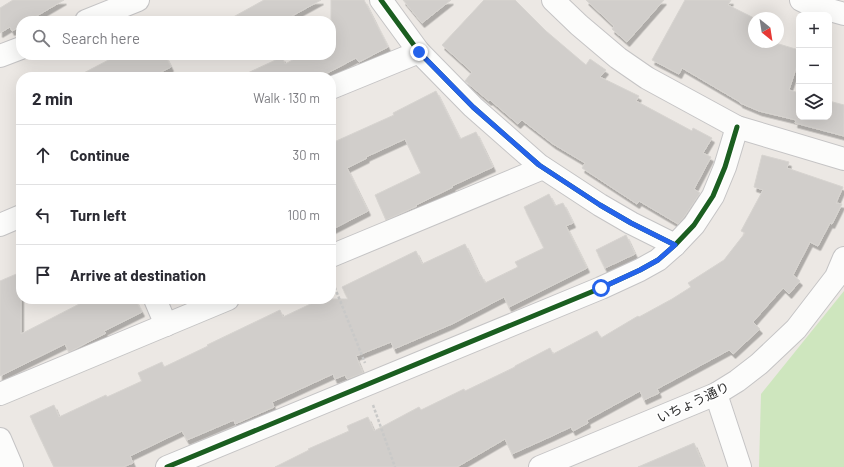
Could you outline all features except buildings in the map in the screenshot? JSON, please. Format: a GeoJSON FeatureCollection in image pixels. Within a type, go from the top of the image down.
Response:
{"type":"FeatureCollection","features":[{"type":"Feature","properties":{"kind":"street"},"geometry":{"type":"LineString","coordinates":[[98,16],[138,0]]}},
{"type":"Feature","properties":{"kind":"street"},"geometry":{"type":"LineString","coordinates":[[381,0],[419,52],[473,107],[515,146],[543,168],[600,205],[631,223],[675,245]]}},
{"type":"Feature","properties":{"kind":"street"},"geometry":{"type":"LineString","coordinates":[[553,0],[579,25],[618,58],[647,78],[737,127],[844,159]]}},
{"type":"Feature","properties":{"kind":"street"},"geometry":{"type":"LineString","coordinates":[[801,0],[809,4],[844,14]]}},
{"type":"Feature","properties":{"kind":"street"},"geometry":{"type":"LineString","coordinates":[[0,56],[16,50]]}},
{"type":"Feature","properties":{"kind":"street"},"geometry":{"type":"LineString","coordinates":[[336,86],[419,52]]}},
{"type":"Feature","properties":{"kind":"street"},"geometry":{"type":"LineString","coordinates":[[167,467],[607,285],[658,260],[694,225],[713,196],[725,167],[737,127]]}},
{"type":"Feature","properties":{"kind":"street"},"geometry":{"type":"LineString","coordinates":[[336,254],[543,168]]}},
{"type":"Feature","properties":{"kind":"street"},"geometry":{"type":"LineString","coordinates":[[0,224],[16,218]]}},
{"type":"Feature","properties":{"kind":"street","name":"いちょう通り"},"geometry":{"type":"LineString","coordinates":[[540,467],[716,394],[737,381],[759,364],[796,329],[836,277],[844,258]]}},
{"type":"Feature","properties":{"kind":"street"},"geometry":{"type":"LineString","coordinates":[[157,304],[166,325]]}},
{"type":"Feature","properties":{"kind":"street"},"geometry":{"type":"LineString","coordinates":[[0,394],[216,304]]}},
{"type":"Feature","properties":{"kind":"street"},"geometry":{"type":"LineString","coordinates":[[716,394],[740,467]]}},
{"type":"Feature","properties":{"kind":"street"},"geometry":{"type":"LineString","coordinates":[[0,439],[12,467]]}},
{"type":"Feature","properties":{"kind":"path"},"geometry":{"type":"LineString","coordinates":[[336,291],[370,383],[395,467]]}},
{"type":"Feature","properties":{"kind":"green space"},"geometry":{"type":"Polygon","coordinates":[[[844,291],[844,467],[759,467],[761,394],[844,291]]]}},
{"type":"Feature","properties":{"kind":"cycle path"},"geometry":{"type":"LineString","coordinates":[[381,0],[419,52],[473,107],[539,165],[600,205],[631,223],[675,245]]}},
{"type":"Feature","properties":{"kind":"cycle path"},"geometry":{"type":"LineString","coordinates":[[167,467],[601,288],[658,260],[694,225],[713,196],[725,167],[737,127]]}},
{"type":"Feature","properties":{"kind":"route"},"geometry":{"type":"LineString","coordinates":[[419,52],[473,107],[515,146],[539,165],[600,205],[631,223],[675,245],[658,260],[601,288]]}}]}
